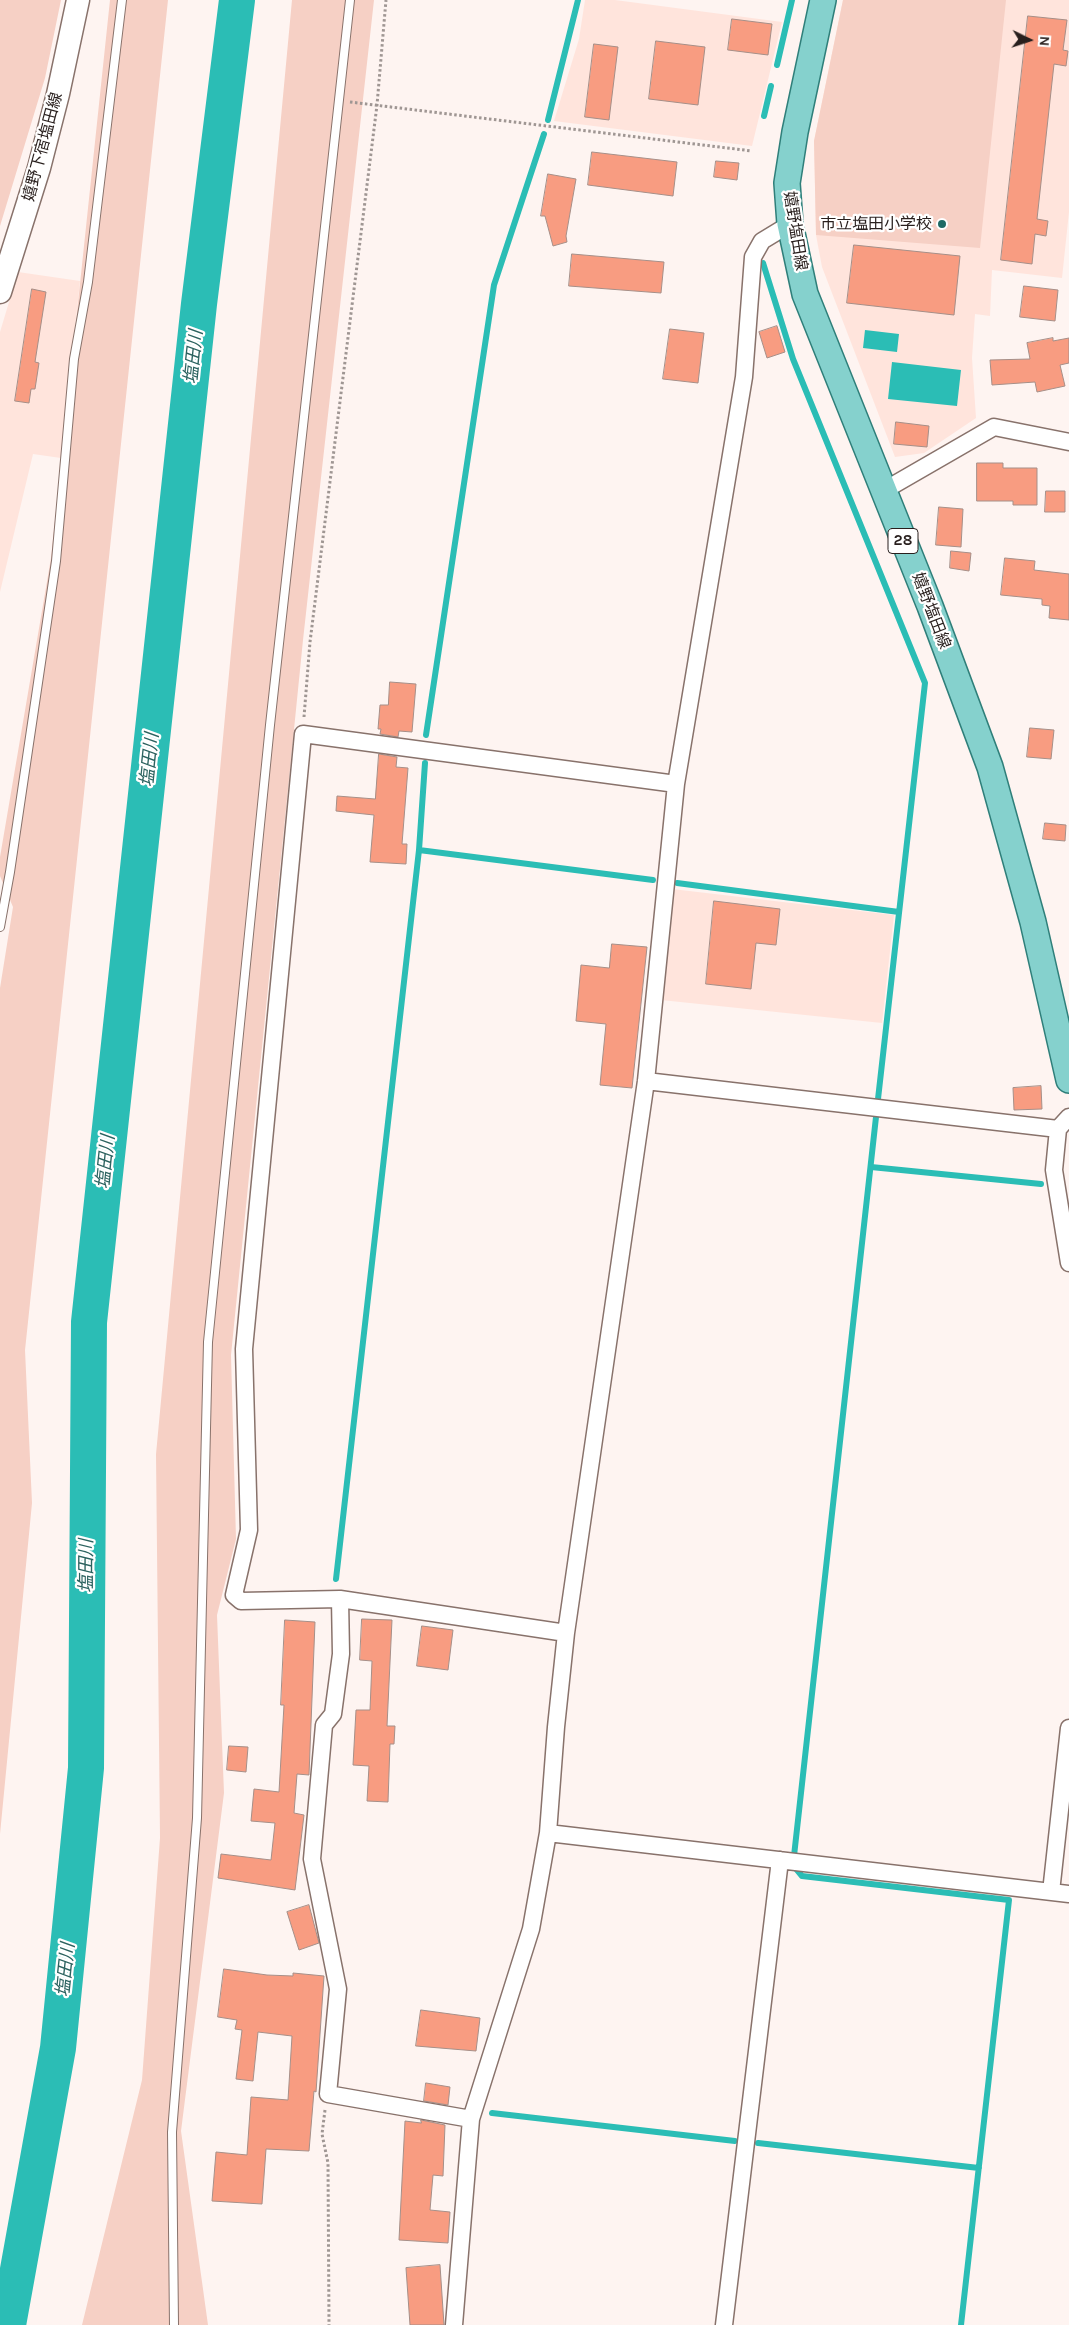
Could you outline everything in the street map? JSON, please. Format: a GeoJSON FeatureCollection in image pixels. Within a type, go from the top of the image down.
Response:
{"type":"FeatureCollection","features":[{"type":"Feature","properties":{"kind":"main road","name":"嬉野下宿塩田線"},"geometry":{"type":"LineString","coordinates":[[0,292],[39,168],[58,94],[78,0]]}},
{"type":"Feature","properties":{"kind":"main road","name":"嬉野塩田線"},"geometry":{"type":"LineString","coordinates":[[823,0],[795,132],[788,183],[790,224],[805,294],[930,606],[990,767],[1033,922],[1069,1080]]}},
{"type":"Feature","properties":{"kind":"street"},"geometry":{"type":"LineString","coordinates":[[454,2325],[471,2119],[531,1929],[548,1833],[566,1633],[646,1081],[676,784],[744,377],[753,257],[762,241],[790,224]]}},
{"type":"Feature","properties":{"kind":"street"},"geometry":{"type":"LineString","coordinates":[[883,491],[994,427],[1069,442]]}},
{"type":"Feature","properties":{"kind":"street"},"geometry":{"type":"LineString","coordinates":[[566,1633],[340,1598],[241,1601],[234,1595],[250,1530],[244,1349],[303,734],[676,784]]}},
{"type":"Feature","properties":{"kind":"street"},"geometry":{"type":"LineString","coordinates":[[646,1081],[1064,1123],[1054,1170],[1069,1263]]}},
{"type":"Feature","properties":{"kind":"street"},"geometry":{"type":"LineString","coordinates":[[340,1598],[341,1654],[333,1714],[324,1725],[312,1859],[338,1990],[328,2094],[471,2119]]}},
{"type":"Feature","properties":{"kind":"street"},"geometry":{"type":"LineString","coordinates":[[1051,1892],[1069,1728]]}},
{"type":"Feature","properties":{"kind":"street"},"geometry":{"type":"LineString","coordinates":[[548,1833],[1069,1894]]}},
{"type":"Feature","properties":{"kind":"street"},"geometry":{"type":"LineString","coordinates":[[724,2325],[783,1861]]}},
{"type":"Feature","properties":{"kind":"lane"},"geometry":{"type":"LineString","coordinates":[[0,927],[10,872],[56,561],[74,359],[88,282],[122,0]]}},
{"type":"Feature","properties":{"kind":"lane"},"geometry":{"type":"LineString","coordinates":[[174,2325],[172,2132],[197,1818],[208,1342],[270,726],[350,0]]}},
{"type":"Feature","properties":{"kind":"path"},"geometry":{"type":"LineString","coordinates":[[303,734],[310,642],[377,105],[386,0]]}},
{"type":"Feature","properties":{"kind":"path"},"geometry":{"type":"LineString","coordinates":[[340,101],[752,151]]}},
{"type":"Feature","properties":{"kind":"path"},"geometry":{"type":"LineString","coordinates":[[328,2094],[322,2134],[328,2162],[329,2325]]}},
{"type":"Feature","properties":{"kind":"shaded area"},"geometry":{"type":"Polygon","coordinates":[[[0,0],[61,0],[45,78],[0,226],[0,0]]]}},
{"type":"Feature","properties":{"kind":"shaded area"},"geometry":{"type":"Polygon","coordinates":[[[110,0],[168,0],[25,1350],[32,1503],[0,1834],[0,988],[13,907],[0,876],[0,857],[51,558],[110,0]]]}},
{"type":"Feature","properties":{"kind":"shaded area"},"geometry":{"type":"Polygon","coordinates":[[[292,0],[374,0],[303,640],[231,1355],[236,1539],[217,1615],[224,1793],[181,2131],[208,2325],[82,2325],[142,2080],[160,1838],[156,1454],[292,0]]]}},
{"type":"Feature","properties":{"kind":"shaded area"},"geometry":{"type":"Polygon","coordinates":[[[585,0],[615,0],[782,22],[752,146],[554,121],[579,39],[585,0]]]}},
{"type":"Feature","properties":{"kind":"shaded area","name":"市立塩田小学校"},"geometry":{"type":"Polygon","coordinates":[[[843,0],[1069,0],[1069,212],[1062,278],[992,270],[990,316],[975,314],[972,358],[976,418],[924,453],[895,457],[822,267],[816,235],[814,141],[843,0]]]}},
{"type":"Feature","properties":{"kind":"shaded area"},"geometry":{"type":"Polygon","coordinates":[[[843,0],[1006,0],[980,248],[816,235],[814,141],[843,0]]]}},
{"type":"Feature","properties":{"kind":"shaded area"},"geometry":{"type":"Polygon","coordinates":[[[18,272],[80,281],[61,458],[33,454],[0,592],[0,332],[18,272]]]}},
{"type":"Feature","properties":{"kind":"shaded area"},"geometry":{"type":"Polygon","coordinates":[[[672,889],[894,915],[882,1023],[661,1000],[672,889]]]}},
{"type":"Feature","properties":{"kind":"water"},"geometry":{"type":"Polygon","coordinates":[[[865,330],[899,334],[897,352],[863,348],[865,330]]]}},
{"type":"Feature","properties":{"kind":"water"},"geometry":{"type":"Polygon","coordinates":[[[892,362],[961,370],[957,406],[888,399],[892,362]]]}},
{"type":"Feature","properties":{"kind":"building"},"geometry":{"type":"Polygon","coordinates":[[[1028,16],[1067,20],[1063,50],[1068,51],[1066,66],[1054,64],[1037,219],[1048,221],[1046,236],[1035,234],[1032,264],[1001,260],[1028,16]]]}},
{"type":"Feature","properties":{"kind":"building"},"geometry":{"type":"Polygon","coordinates":[[[732,19],[772,24],[768,55],[728,50],[732,19]]]}},
{"type":"Feature","properties":{"kind":"building"},"geometry":{"type":"Polygon","coordinates":[[[656,41],[705,47],[698,105],[649,99],[656,41]]]}},
{"type":"Feature","properties":{"kind":"building"},"geometry":{"type":"Polygon","coordinates":[[[594,44],[618,47],[609,120],[585,117],[594,44]]]}},
{"type":"Feature","properties":{"kind":"building"},"geometry":{"type":"Polygon","coordinates":[[[592,152],[677,162],[673,196],[588,185],[592,152]]]}},
{"type":"Feature","properties":{"kind":"building"},"geometry":{"type":"Polygon","coordinates":[[[716,161],[739,163],[737,180],[714,177],[716,161]]]}},
{"type":"Feature","properties":{"kind":"building"},"geometry":{"type":"Polygon","coordinates":[[[548,174],[576,179],[566,236],[567,242],[553,246],[545,216],[541,216],[548,174]]]}},
{"type":"Feature","properties":{"kind":"building"},"geometry":{"type":"Polygon","coordinates":[[[854,245],[960,256],[954,315],[847,303],[854,245]]]}},
{"type":"Feature","properties":{"kind":"building"},"geometry":{"type":"Polygon","coordinates":[[[572,254],[664,262],[661,293],[569,286],[572,254]]]}},
{"type":"Feature","properties":{"kind":"building"},"geometry":{"type":"Polygon","coordinates":[[[1024,286],[1058,290],[1055,321],[1020,317],[1024,286]]]}},
{"type":"Feature","properties":{"kind":"building"},"geometry":{"type":"Polygon","coordinates":[[[32,289],[46,292],[35,362],[39,363],[35,389],[31,389],[29,403],[15,401],[32,289]]]}},
{"type":"Feature","properties":{"kind":"building"},"geometry":{"type":"Polygon","coordinates":[[[777,326],[785,352],[767,358],[759,332],[777,326]]]}},
{"type":"Feature","properties":{"kind":"building"},"geometry":{"type":"Polygon","coordinates":[[[670,329],[704,333],[698,383],[663,379],[670,329]]]}},
{"type":"Feature","properties":{"kind":"building"},"geometry":{"type":"Polygon","coordinates":[[[1053,338],[1053,341],[1069,338],[1069,363],[1060,365],[1065,386],[1037,392],[1035,382],[992,385],[990,360],[1030,359],[1027,343],[1053,338]]]}},
{"type":"Feature","properties":{"kind":"building"},"geometry":{"type":"Polygon","coordinates":[[[896,422],[929,426],[927,447],[894,444],[896,422]]]}},
{"type":"Feature","properties":{"kind":"building"},"geometry":{"type":"Polygon","coordinates":[[[977,463],[1003,463],[1003,468],[1037,468],[1037,505],[1013,505],[1013,501],[977,501],[977,463]]]}},
{"type":"Feature","properties":{"kind":"building"},"geometry":{"type":"Polygon","coordinates":[[[1046,491],[1065,491],[1065,512],[1045,512],[1046,491]]]}},
{"type":"Feature","properties":{"kind":"building"},"geometry":{"type":"Polygon","coordinates":[[[939,507],[963,509],[961,547],[936,545],[939,507]]]}},
{"type":"Feature","properties":{"kind":"building"},"geometry":{"type":"Polygon","coordinates":[[[951,551],[971,553],[969,571],[950,568],[951,551]]]}},
{"type":"Feature","properties":{"kind":"building"},"geometry":{"type":"Polygon","coordinates":[[[1005,558],[1035,561],[1034,570],[1069,574],[1069,620],[1049,618],[1050,606],[1042,605],[1042,599],[1001,595],[1005,558]]]}},
{"type":"Feature","properties":{"kind":"building"},"geometry":{"type":"Polygon","coordinates":[[[390,682],[416,684],[412,732],[399,731],[398,737],[380,734],[381,729],[378,729],[380,705],[388,705],[390,682]]]}},
{"type":"Feature","properties":{"kind":"building"},"geometry":{"type":"Polygon","coordinates":[[[1030,728],[1054,730],[1051,759],[1027,757],[1030,728]]]}},
{"type":"Feature","properties":{"kind":"building"},"geometry":{"type":"Polygon","coordinates":[[[379,754],[397,757],[396,767],[408,768],[402,844],[407,844],[406,864],[370,862],[374,815],[336,811],[337,796],[375,799],[379,754]]]}},
{"type":"Feature","properties":{"kind":"building"},"geometry":{"type":"Polygon","coordinates":[[[1045,823],[1066,825],[1065,841],[1043,839],[1045,823]]]}},
{"type":"Feature","properties":{"kind":"building"},"geometry":{"type":"Polygon","coordinates":[[[714,901],[780,909],[776,945],[756,943],[751,989],[706,984],[714,901]]]}},
{"type":"Feature","properties":{"kind":"building"},"geometry":{"type":"Polygon","coordinates":[[[612,944],[647,947],[632,1088],[600,1085],[606,1024],[576,1021],[581,965],[609,968],[612,944]]]}},
{"type":"Feature","properties":{"kind":"building"},"geometry":{"type":"Polygon","coordinates":[[[1041,1086],[1042,1109],[1014,1110],[1013,1088],[1041,1086]]]}},
{"type":"Feature","properties":{"kind":"building"},"geometry":{"type":"Polygon","coordinates":[[[362,1619],[392,1620],[387,1726],[395,1726],[394,1744],[390,1744],[388,1802],[367,1801],[369,1766],[353,1765],[356,1710],[370,1710],[372,1661],[360,1660],[362,1619]]]}},
{"type":"Feature","properties":{"kind":"building"},"geometry":{"type":"Polygon","coordinates":[[[285,1620],[315,1622],[309,1775],[297,1774],[294,1813],[304,1815],[295,1890],[218,1878],[221,1854],[271,1860],[275,1823],[251,1821],[254,1789],[279,1792],[284,1705],[281,1705],[285,1620]]]}},
{"type":"Feature","properties":{"kind":"building"},"geometry":{"type":"Polygon","coordinates":[[[422,1626],[453,1630],[448,1670],[417,1666],[422,1626]]]}},
{"type":"Feature","properties":{"kind":"building"},"geometry":{"type":"Polygon","coordinates":[[[229,1746],[248,1747],[246,1772],[227,1770],[229,1746]]]}},
{"type":"Feature","properties":{"kind":"building"},"geometry":{"type":"Polygon","coordinates":[[[309,1905],[319,1943],[299,1950],[287,1912],[309,1905]]]}},
{"type":"Feature","properties":{"kind":"building"},"geometry":{"type":"Polygon","coordinates":[[[224,1969],[267,1975],[293,1976],[293,1973],[324,1976],[316,2092],[314,2091],[309,2151],[266,2149],[262,2204],[212,2201],[216,2152],[247,2155],[251,2097],[288,2100],[292,2036],[258,2032],[253,2081],[236,2079],[242,2030],[235,2029],[237,2020],[218,2017],[224,1969]]]}},
{"type":"Feature","properties":{"kind":"building"},"geometry":{"type":"Polygon","coordinates":[[[421,2010],[480,2018],[476,2051],[416,2046],[421,2010]]]}},
{"type":"Feature","properties":{"kind":"building"},"geometry":{"type":"Polygon","coordinates":[[[426,2083],[450,2087],[448,2105],[424,2101],[426,2083]]]}},
{"type":"Feature","properties":{"kind":"building"},"geometry":{"type":"Polygon","coordinates":[[[421,2120],[445,2125],[443,2176],[433,2175],[430,2210],[450,2212],[448,2243],[399,2240],[405,2121],[421,2123],[421,2120]]]}},
{"type":"Feature","properties":{"kind":"building"},"geometry":{"type":"Polygon","coordinates":[[[440,2265],[444,2325],[410,2325],[406,2268],[440,2265]]]}},
{"type":"Feature","properties":{"kind":"waterway","name":"塩田川"},"geometry":{"type":"LineString","coordinates":[[8,2325],[58,2048],[86,1768],[89,1322],[199,304],[237,0]]}},
{"type":"Feature","properties":{"kind":"waterway"},"geometry":{"type":"LineString","coordinates":[[548,120],[578,0]]}},
{"type":"Feature","properties":{"kind":"waterway"},"geometry":{"type":"LineString","coordinates":[[777,65],[792,0]]}},
{"type":"Feature","properties":{"kind":"waterway"},"geometry":{"type":"LineString","coordinates":[[764,116],[771,86]]}},
{"type":"Feature","properties":{"kind":"waterway"},"geometry":{"type":"LineString","coordinates":[[426,735],[494,285],[544,134]]}},
{"type":"Feature","properties":{"kind":"waterway"},"geometry":{"type":"LineString","coordinates":[[763,263],[793,359],[925,683],[878,1099]]}},
{"type":"Feature","properties":{"kind":"waterway"},"geometry":{"type":"LineString","coordinates":[[425,763],[419,850],[653,880]]}},
{"type":"Feature","properties":{"kind":"waterway"},"geometry":{"type":"LineString","coordinates":[[336,1579],[419,850]]}},
{"type":"Feature","properties":{"kind":"waterway"},"geometry":{"type":"LineString","coordinates":[[677,883],[899,912]]}},
{"type":"Feature","properties":{"kind":"waterway"},"geometry":{"type":"LineString","coordinates":[[876,1117],[793,1865],[802,1876],[1009,1900],[961,2325]]}},
{"type":"Feature","properties":{"kind":"waterway"},"geometry":{"type":"LineString","coordinates":[[871,1167],[1041,1184]]}},
{"type":"Feature","properties":{"kind":"waterway"},"geometry":{"type":"LineString","coordinates":[[492,2113],[735,2141]]}},
{"type":"Feature","properties":{"kind":"waterway"},"geometry":{"type":"LineString","coordinates":[[758,2143],[979,2168]]}},
{"type":"Feature","properties":{"kind":"place","name":"市立塩田小学校"},"geometry":{"type":"Point","coordinates":[942,224]}}]}
